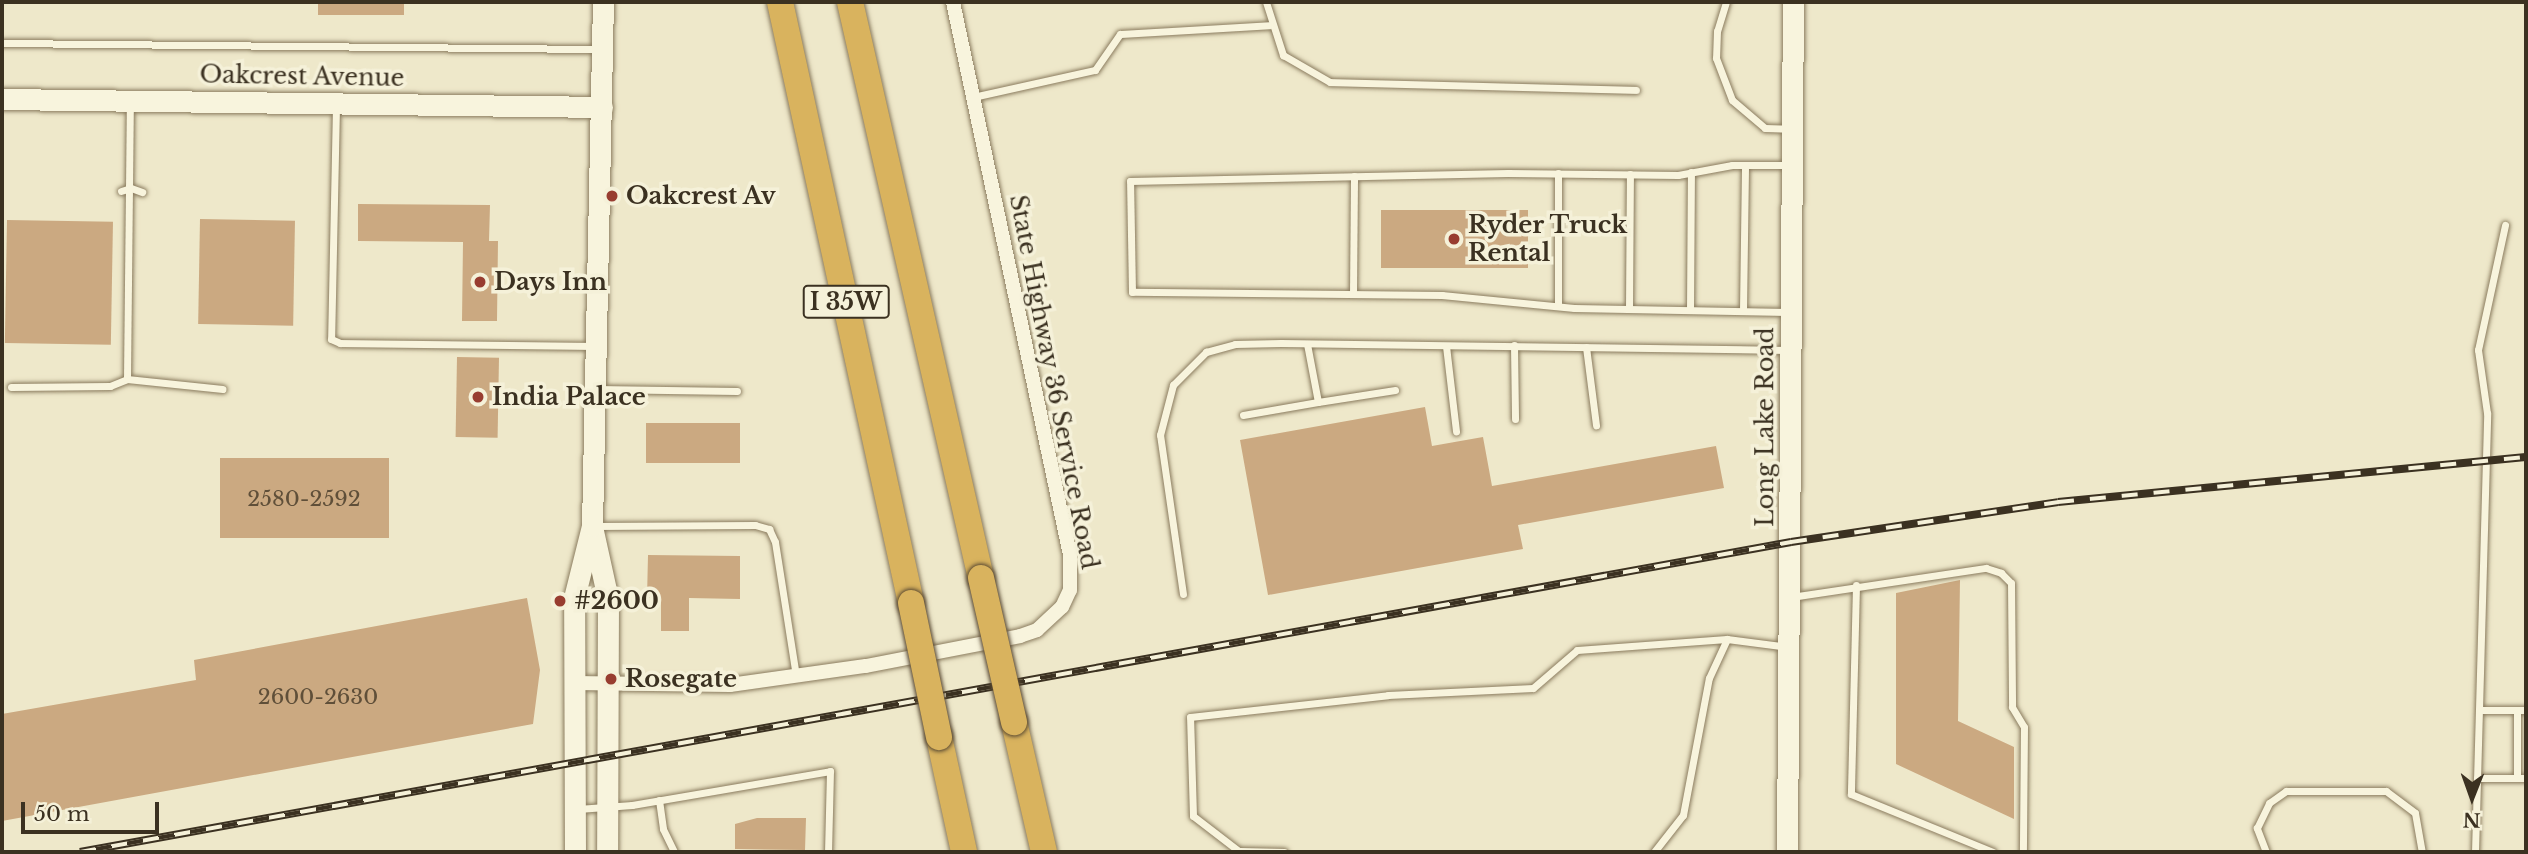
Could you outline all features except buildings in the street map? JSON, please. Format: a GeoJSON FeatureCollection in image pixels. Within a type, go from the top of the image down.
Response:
{"type":"FeatureCollection","features":[{"type":"Feature","properties":{"kind":"highway","name":"I 35W"},"geometry":{"type":"LineString","coordinates":[[780,2],[964,852]]}},
{"type":"Feature","properties":{"kind":"highway","name":"I 35W"},"geometry":{"type":"LineString","coordinates":[[850,2],[1044,852]]}},
{"type":"Feature","properties":{"kind":"street"},"geometry":{"type":"LineString","coordinates":[[575,852],[574,598],[592,526],[603,2]]}},
{"type":"Feature","properties":{"kind":"street","name":"State Highway 36 Service Road"},"geometry":{"type":"LineString","coordinates":[[574,683],[730,685],[796,676],[1020,636],[1051,620],[1070,590],[1070,555],[953,2]]}},
{"type":"Feature","properties":{"kind":"street","name":"Long Lake Road"},"geometry":{"type":"LineString","coordinates":[[1787,852],[1793,2]]}},
{"type":"Feature","properties":{"kind":"street","name":"Oakcrest Avenue"},"geometry":{"type":"LineString","coordinates":[[2,99],[602,107]]}},
{"type":"Feature","properties":{"kind":"street"},"geometry":{"type":"LineString","coordinates":[[592,526],[608,599],[607,852]]}},
{"type":"Feature","properties":{"kind":"lane"},"geometry":{"type":"LineString","coordinates":[[1266,2],[1270,25],[1283,55],[1330,82],[1636,90]]}},
{"type":"Feature","properties":{"kind":"lane"},"geometry":{"type":"LineString","coordinates":[[1726,2],[1717,31],[1716,58],[1732,100],[1765,128],[1793,130]]}},
{"type":"Feature","properties":{"kind":"lane"},"geometry":{"type":"LineString","coordinates":[[973,97],[1095,70],[1120,34],[1270,25]]}},
{"type":"Feature","properties":{"kind":"lane"},"geometry":{"type":"LineString","coordinates":[[2,43],[602,49]]}},
{"type":"Feature","properties":{"kind":"lane"},"geometry":{"type":"LineString","coordinates":[[127,379],[130,101]]}},
{"type":"Feature","properties":{"kind":"lane"},"geometry":{"type":"LineString","coordinates":[[336,103],[331,339],[340,343],[596,346]]}},
{"type":"Feature","properties":{"kind":"lane"},"geometry":{"type":"LineString","coordinates":[[1792,312],[1558,306],[1442,295],[1132,292],[1130,181],[1630,174],[1691,172],[1745,165],[1793,165]]}},
{"type":"Feature","properties":{"kind":"lane"},"geometry":{"type":"LineString","coordinates":[[1743,311],[1745,165]]}},
{"type":"Feature","properties":{"kind":"lane"},"geometry":{"type":"LineString","coordinates":[[1690,310],[1691,172]]}},
{"type":"Feature","properties":{"kind":"lane"},"geometry":{"type":"LineString","coordinates":[[1558,173],[1558,306]]}},
{"type":"Feature","properties":{"kind":"lane"},"geometry":{"type":"LineString","coordinates":[[1629,309],[1630,174]]}},
{"type":"Feature","properties":{"kind":"lane"},"geometry":{"type":"LineString","coordinates":[[1353,176],[1353,294]]}},
{"type":"Feature","properties":{"kind":"lane"},"geometry":{"type":"LineString","coordinates":[[121,191],[131,188],[142,192]]}},
{"type":"Feature","properties":{"kind":"lane"},"geometry":{"type":"LineString","coordinates":[[2475,852],[2487,413],[2478,350],[2505,225]]}},
{"type":"Feature","properties":{"kind":"lane"},"geometry":{"type":"LineString","coordinates":[[1183,594],[1160,435],[1173,385],[1206,352],[1235,344],[1792,350]]}},
{"type":"Feature","properties":{"kind":"lane"},"geometry":{"type":"LineString","coordinates":[[1307,344],[1318,402]]}},
{"type":"Feature","properties":{"kind":"lane"},"geometry":{"type":"LineString","coordinates":[[1514,345],[1515,419]]}},
{"type":"Feature","properties":{"kind":"lane"},"geometry":{"type":"LineString","coordinates":[[1446,346],[1456,430]]}},
{"type":"Feature","properties":{"kind":"lane"},"geometry":{"type":"LineString","coordinates":[[1586,347],[1596,425]]}},
{"type":"Feature","properties":{"kind":"lane"},"geometry":{"type":"LineString","coordinates":[[11,387],[110,386],[127,379],[222,389]]}},
{"type":"Feature","properties":{"kind":"lane"},"geometry":{"type":"LineString","coordinates":[[595,389],[737,391]]}},
{"type":"Feature","properties":{"kind":"lane"},"geometry":{"type":"LineString","coordinates":[[1243,415],[1395,390]]}},
{"type":"Feature","properties":{"kind":"lane"},"geometry":{"type":"LineString","coordinates":[[592,526],[755,525],[769,529],[775,542],[796,676]]}},
{"type":"Feature","properties":{"kind":"lane"},"geometry":{"type":"LineString","coordinates":[[1790,597],[1856,585],[1986,568],[2001,573],[2011,583],[2012,707],[2024,727],[2023,852]]}},
{"type":"Feature","properties":{"kind":"lane"},"geometry":{"type":"LineString","coordinates":[[1856,585],[1852,794],[1993,852]]}},
{"type":"Feature","properties":{"kind":"lane"},"geometry":{"type":"LineString","coordinates":[[1654,852],[1683,815],[1709,678],[1727,639]]}},
{"type":"Feature","properties":{"kind":"lane"},"geometry":{"type":"LineString","coordinates":[[1284,852],[1240,852],[1193,816],[1190,717],[1388,695],[1533,688],[1577,650],[1727,639],[1790,648]]}},
{"type":"Feature","properties":{"kind":"lane"},"geometry":{"type":"LineString","coordinates":[[2479,710],[2526,710]]}},
{"type":"Feature","properties":{"kind":"lane"},"geometry":{"type":"LineString","coordinates":[[2517,710],[2517,778]]}},
{"type":"Feature","properties":{"kind":"lane"},"geometry":{"type":"LineString","coordinates":[[574,810],[607,809],[830,771],[828,852]]}},
{"type":"Feature","properties":{"kind":"lane"},"geometry":{"type":"LineString","coordinates":[[2477,778],[2526,778]]}},
{"type":"Feature","properties":{"kind":"lane"},"geometry":{"type":"LineString","coordinates":[[2266,852],[2257,828],[2269,803],[2286,791],[2386,791],[2415,813],[2422,852]]}},
{"type":"Feature","properties":{"kind":"lane"},"geometry":{"type":"LineString","coordinates":[[659,800],[663,829],[674,852]]}},
{"type":"Feature","properties":{"kind":"railway"},"geometry":{"type":"LineString","coordinates":[[80,852],[1791,542],[2058,502],[2526,457]]}},
{"type":"Feature","properties":{"kind":"place","name":"Oakcrest Av"},"geometry":{"type":"Point","coordinates":[612,196]}},
{"type":"Feature","properties":{"kind":"place","name":"Ryder Truck Rental"},"geometry":{"type":"Point","coordinates":[1454,239]}},
{"type":"Feature","properties":{"kind":"place","name":"Days Inn"},"geometry":{"type":"Point","coordinates":[480,282]}},
{"type":"Feature","properties":{"kind":"place","name":"India Palace"},"geometry":{"type":"Point","coordinates":[478,397]}},
{"type":"Feature","properties":{"kind":"place","name":"#2600"},"geometry":{"type":"Point","coordinates":[560,601]}},
{"type":"Feature","properties":{"kind":"place","name":"Rosegate"},"geometry":{"type":"Point","coordinates":[611,679]}}]}
